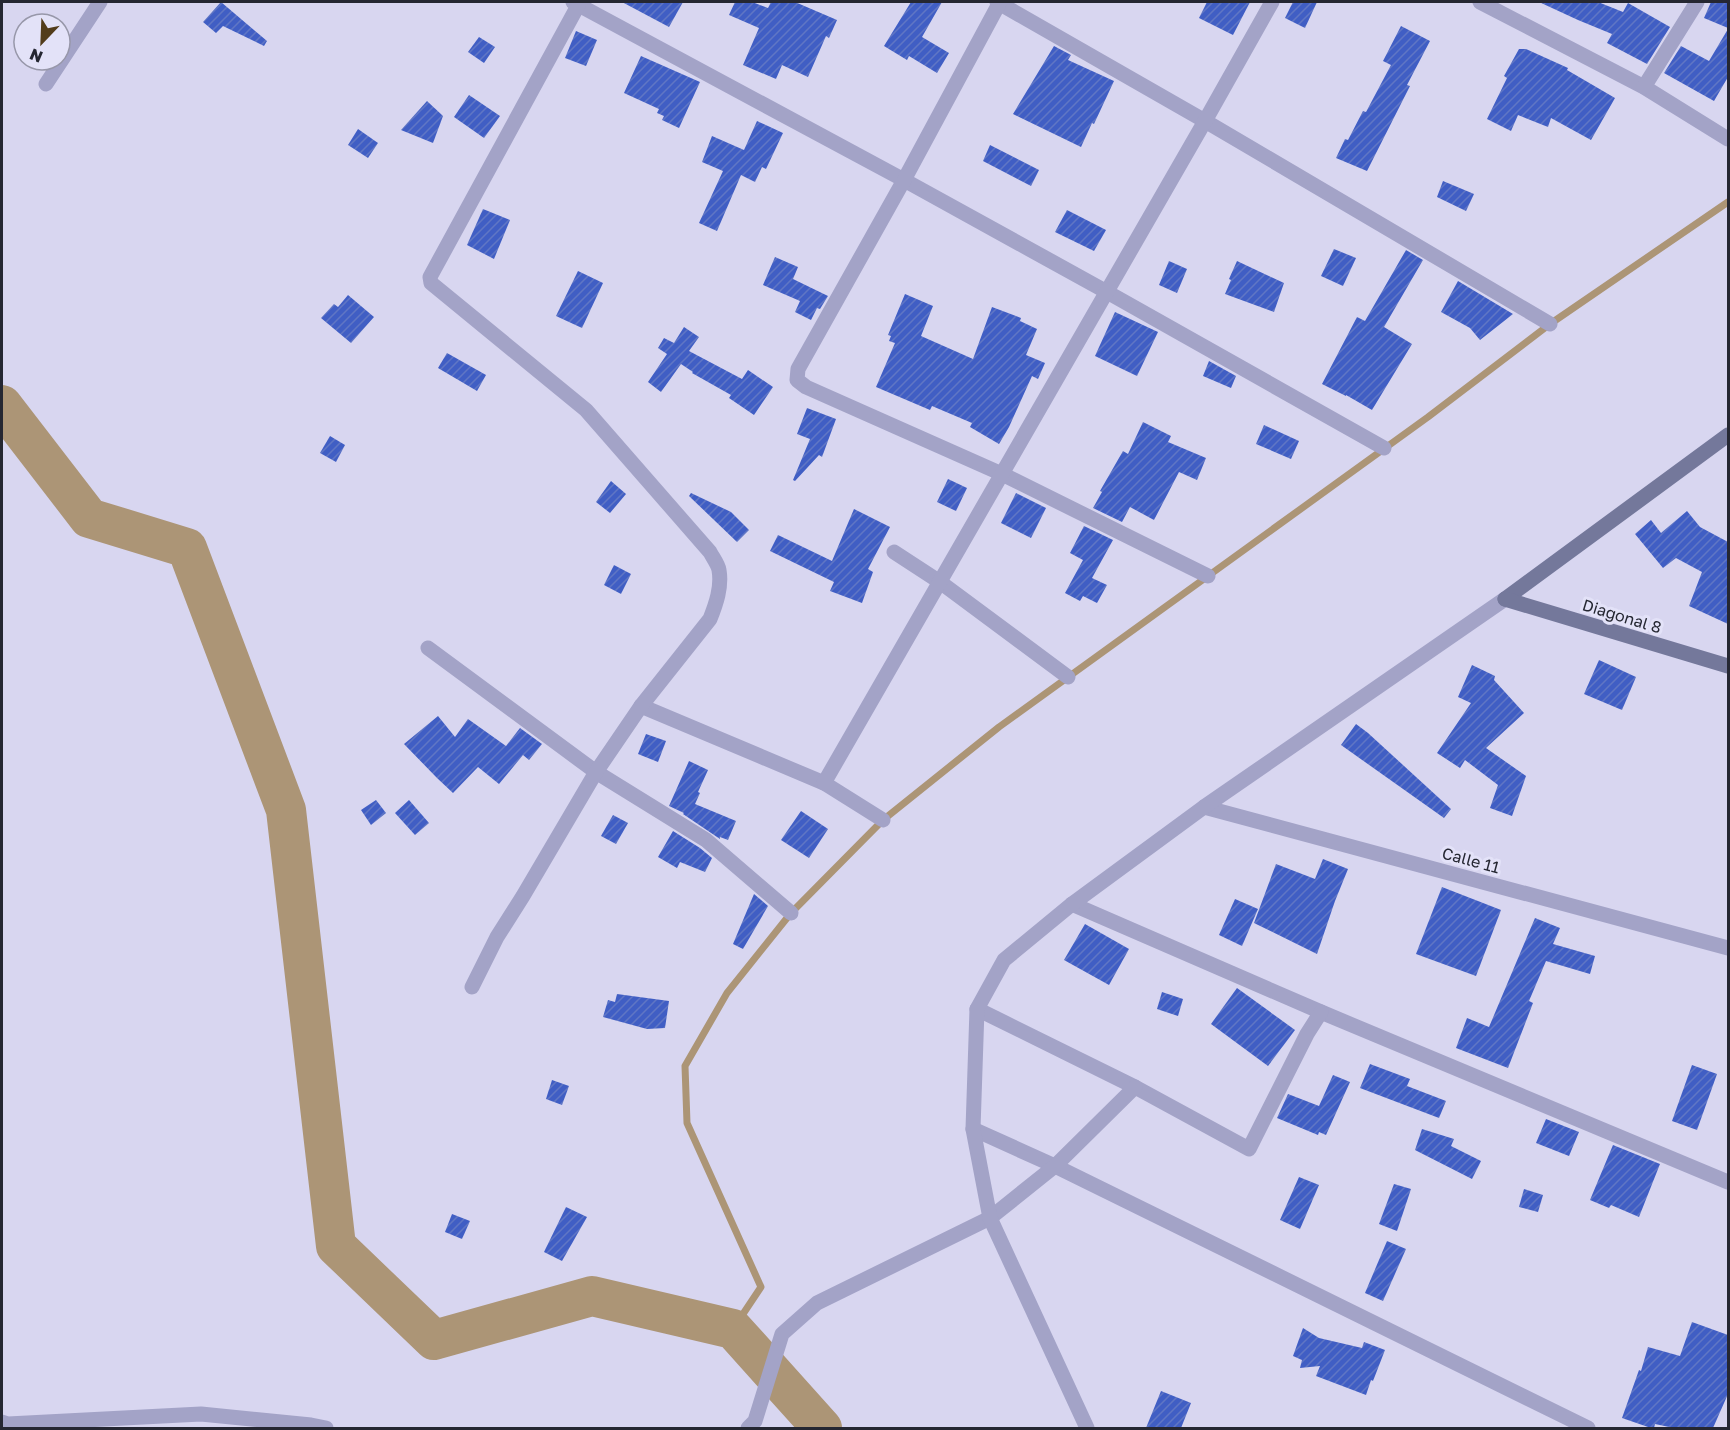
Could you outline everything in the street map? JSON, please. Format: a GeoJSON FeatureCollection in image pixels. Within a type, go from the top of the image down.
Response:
{"type":"FeatureCollection","features":[{"type":"Feature","properties":{"kind":"street"},"geometry":{"type":"LineString","coordinates":[[46,84],[100,2]]}},
{"type":"Feature","properties":{"kind":"street"},"geometry":{"type":"LineString","coordinates":[[472,987],[497,937],[596,772],[641,706],[710,619],[719,589],[719,568],[710,552],[586,410],[430,280],[577,2],[1107,292],[1384,448]]}},
{"type":"Feature","properties":{"kind":"street"},"geometry":{"type":"LineString","coordinates":[[1208,576],[1002,474],[806,387],[797,380],[798,369],[904,180],[999,2],[1550,324]]}},
{"type":"Feature","properties":{"kind":"street"},"geometry":{"type":"LineString","coordinates":[[824,783],[1272,2]]}},
{"type":"Feature","properties":{"kind":"street"},"geometry":{"type":"LineString","coordinates":[[1480,2],[1644,87],[1728,139]]}},
{"type":"Feature","properties":{"kind":"street"},"geometry":{"type":"LineString","coordinates":[[1644,87],[1696,2]]}},
{"type":"Feature","properties":{"kind":"street"},"geometry":{"type":"LineString","coordinates":[[1087,1428],[990,1218],[973,1129],[977,1009],[1004,960],[1072,904],[1204,807],[1505,599],[1728,435]]}},
{"type":"Feature","properties":{"kind":"street"},"geometry":{"type":"LineString","coordinates":[[894,552],[940,582],[1068,677]]}},
{"type":"Feature","properties":{"kind":"street","name":"Diagonal 8"},"geometry":{"type":"LineString","coordinates":[[1505,599],[1728,666]]}},
{"type":"Feature","properties":{"kind":"street"},"geometry":{"type":"LineString","coordinates":[[428,648],[596,772],[706,840],[791,913]]}},
{"type":"Feature","properties":{"kind":"street"},"geometry":{"type":"LineString","coordinates":[[641,706],[824,783],[883,820]]}},
{"type":"Feature","properties":{"kind":"street","name":"Calle 11"},"geometry":{"type":"LineString","coordinates":[[1204,807],[1728,948]]}},
{"type":"Feature","properties":{"kind":"street"},"geometry":{"type":"LineString","coordinates":[[1072,904],[1321,1012],[1728,1182]]}},
{"type":"Feature","properties":{"kind":"street"},"geometry":{"type":"LineString","coordinates":[[977,1009],[1135,1087],[1249,1149],[1307,1034],[1321,1012]]}},
{"type":"Feature","properties":{"kind":"street"},"geometry":{"type":"LineString","coordinates":[[748,1428],[756,1421],[782,1334],[817,1303],[990,1218],[1055,1166],[1135,1087]]}},
{"type":"Feature","properties":{"kind":"street"},"geometry":{"type":"LineString","coordinates":[[973,1129],[1055,1166],[1588,1428]]}},
{"type":"Feature","properties":{"kind":"street"},"geometry":{"type":"LineString","coordinates":[[2,1422],[8,1424],[201,1414],[326,1428]]}},
{"type":"Feature","properties":{"kind":"building"},"geometry":{"type":"Polygon","coordinates":[[[221,2],[267,41],[264,46],[223,26],[216,33],[203,22],[221,2]]]}},
{"type":"Feature","properties":{"kind":"building"},"geometry":{"type":"Polygon","coordinates":[[[622,2],[683,2],[669,27],[622,2]]]}},
{"type":"Feature","properties":{"kind":"building"},"geometry":{"type":"Polygon","coordinates":[[[735,2],[752,2],[768,8],[771,2],[795,2],[837,20],[829,38],[826,36],[808,77],[782,65],[776,79],[743,65],[759,28],[729,15],[735,2]]]}},
{"type":"Feature","properties":{"kind":"building"},"geometry":{"type":"Polygon","coordinates":[[[911,2],[942,2],[922,37],[949,53],[937,73],[909,56],[907,60],[884,46],[911,2]]]}},
{"type":"Feature","properties":{"kind":"building"},"geometry":{"type":"Polygon","coordinates":[[[1207,2],[1250,2],[1233,35],[1199,18],[1207,2]]]}},
{"type":"Feature","properties":{"kind":"building"},"geometry":{"type":"Polygon","coordinates":[[[1293,2],[1317,2],[1305,28],[1285,18],[1293,2]]]}},
{"type":"Feature","properties":{"kind":"building"},"geometry":{"type":"Polygon","coordinates":[[[1539,2],[1598,2],[1623,12],[1628,3],[1670,27],[1647,64],[1607,43],[1612,34],[1539,2]]]}},
{"type":"Feature","properties":{"kind":"building"},"geometry":{"type":"Polygon","coordinates":[[[1711,2],[1728,2],[1728,28],[1704,18],[1711,2]]]}},
{"type":"Feature","properties":{"kind":"building"},"geometry":{"type":"Polygon","coordinates":[[[1401,26],[1430,41],[1367,171],[1336,158],[1363,111],[1366,112],[1391,65],[1383,61],[1401,26]]]}},
{"type":"Feature","properties":{"kind":"building"},"geometry":{"type":"Polygon","coordinates":[[[1728,29],[1728,77],[1714,101],[1664,73],[1681,46],[1709,61],[1728,29]]]}},
{"type":"Feature","properties":{"kind":"building"},"geometry":{"type":"Polygon","coordinates":[[[576,31],[597,40],[586,66],[565,58],[576,31]]]}},
{"type":"Feature","properties":{"kind":"building"},"geometry":{"type":"Polygon","coordinates":[[[479,37],[495,47],[484,63],[468,52],[479,37]]]}},
{"type":"Feature","properties":{"kind":"building"},"geometry":{"type":"Polygon","coordinates":[[[1054,46],[1071,55],[1068,60],[1114,81],[1081,147],[1013,114],[1054,46]]]}},
{"type":"Feature","properties":{"kind":"building"},"geometry":{"type":"Polygon","coordinates":[[[1519,49],[1526,49],[1568,68],[1567,70],[1615,98],[1591,140],[1551,118],[1548,127],[1518,115],[1511,131],[1487,119],[1507,78],[1504,76],[1519,49]]]}},
{"type":"Feature","properties":{"kind":"building"},"geometry":{"type":"Polygon","coordinates":[[[641,56],[700,82],[679,128],[662,120],[664,116],[657,113],[659,109],[624,93],[641,56]]]}},
{"type":"Feature","properties":{"kind":"building"},"geometry":{"type":"Polygon","coordinates":[[[469,95],[500,116],[484,138],[454,117],[469,95]]]}},
{"type":"Feature","properties":{"kind":"building"},"geometry":{"type":"Polygon","coordinates":[[[427,101],[443,116],[433,143],[401,130],[427,101]]]}},
{"type":"Feature","properties":{"kind":"building"},"geometry":{"type":"Polygon","coordinates":[[[757,121],[783,133],[766,169],[762,167],[755,182],[741,175],[717,231],[699,223],[723,171],[702,162],[712,136],[744,150],[757,121]]]}},
{"type":"Feature","properties":{"kind":"building"},"geometry":{"type":"Polygon","coordinates":[[[358,129],[378,143],[368,158],[348,145],[358,129]]]}},
{"type":"Feature","properties":{"kind":"building"},"geometry":{"type":"Polygon","coordinates":[[[990,145],[1039,170],[1031,186],[983,161],[990,145]]]}},
{"type":"Feature","properties":{"kind":"building"},"geometry":{"type":"Polygon","coordinates":[[[1443,181],[1474,194],[1466,211],[1437,197],[1443,181]]]}},
{"type":"Feature","properties":{"kind":"building"},"geometry":{"type":"Polygon","coordinates":[[[483,209],[510,220],[494,259],[467,245],[483,209]]]}},
{"type":"Feature","properties":{"kind":"building"},"geometry":{"type":"Polygon","coordinates":[[[1067,210],[1106,230],[1094,251],[1055,232],[1067,210]]]}},
{"type":"Feature","properties":{"kind":"building"},"geometry":{"type":"Polygon","coordinates":[[[1334,249],[1356,258],[1343,286],[1321,276],[1334,249]]]}},
{"type":"Feature","properties":{"kind":"building"},"geometry":{"type":"Polygon","coordinates":[[[1406,250],[1423,260],[1384,327],[1412,344],[1372,410],[1322,384],[1357,317],[1365,321],[1406,250]]]}},
{"type":"Feature","properties":{"kind":"building"},"geometry":{"type":"Polygon","coordinates":[[[775,257],[798,267],[793,279],[828,296],[820,309],[817,308],[811,320],[795,312],[800,301],[763,285],[775,257]]]}},
{"type":"Feature","properties":{"kind":"building"},"geometry":{"type":"Polygon","coordinates":[[[1169,261],[1187,269],[1177,293],[1159,285],[1169,261]]]}},
{"type":"Feature","properties":{"kind":"building"},"geometry":{"type":"Polygon","coordinates":[[[1237,261],[1284,283],[1274,312],[1225,294],[1237,261]]]}},
{"type":"Feature","properties":{"kind":"building"},"geometry":{"type":"Polygon","coordinates":[[[578,271],[603,283],[582,328],[556,316],[578,271]]]}},
{"type":"Feature","properties":{"kind":"building"},"geometry":{"type":"Polygon","coordinates":[[[1458,281],[1513,314],[1480,340],[1470,328],[1441,312],[1458,281]]]}},
{"type":"Feature","properties":{"kind":"building"},"geometry":{"type":"Polygon","coordinates":[[[905,294],[933,306],[921,336],[973,359],[992,307],[1021,318],[1020,321],[1037,329],[1026,355],[1045,363],[1038,379],[1032,376],[999,444],[970,427],[972,423],[932,406],[930,410],[876,387],[895,343],[889,341],[891,336],[888,335],[905,294]]]}},
{"type":"Feature","properties":{"kind":"building"},"geometry":{"type":"Polygon","coordinates":[[[348,295],[374,317],[351,343],[321,318],[334,304],[338,307],[348,295]]]}},
{"type":"Feature","properties":{"kind":"building"},"geometry":{"type":"Polygon","coordinates":[[[1115,312],[1158,332],[1137,376],[1095,356],[1115,312]]]}},
{"type":"Feature","properties":{"kind":"building"},"geometry":{"type":"Polygon","coordinates":[[[684,327],[699,337],[689,351],[742,379],[748,370],[773,387],[754,415],[729,398],[731,395],[692,373],[681,364],[661,392],[648,382],[667,354],[658,348],[664,338],[674,343],[684,327]]]}},
{"type":"Feature","properties":{"kind":"building"},"geometry":{"type":"Polygon","coordinates":[[[447,353],[486,375],[477,391],[438,368],[447,353]]]}},
{"type":"Feature","properties":{"kind":"building"},"geometry":{"type":"Polygon","coordinates":[[[1209,361],[1236,376],[1231,388],[1203,376],[1209,361]]]}},
{"type":"Feature","properties":{"kind":"building"},"geometry":{"type":"Polygon","coordinates":[[[807,408],[836,419],[822,457],[819,455],[795,481],[793,480],[810,439],[797,434],[807,408]]]}},
{"type":"Feature","properties":{"kind":"building"},"geometry":{"type":"Polygon","coordinates":[[[1143,422],[1171,436],[1168,442],[1206,458],[1197,480],[1179,472],[1154,520],[1130,507],[1122,522],[1093,508],[1123,451],[1128,454],[1143,422]]]}},
{"type":"Feature","properties":{"kind":"building"},"geometry":{"type":"Polygon","coordinates":[[[1264,425],[1299,441],[1291,459],[1256,444],[1264,425]]]}},
{"type":"Feature","properties":{"kind":"building"},"geometry":{"type":"Polygon","coordinates":[[[330,436],[345,445],[336,462],[320,453],[330,436]]]}},
{"type":"Feature","properties":{"kind":"building"},"geometry":{"type":"Polygon","coordinates":[[[948,479],[967,488],[956,511],[937,502],[948,479]]]}},
{"type":"Feature","properties":{"kind":"building"},"geometry":{"type":"Polygon","coordinates":[[[611,481],[626,494],[610,513],[596,502],[611,481]]]}},
{"type":"Feature","properties":{"kind":"building"},"geometry":{"type":"Polygon","coordinates":[[[691,493],[731,512],[749,530],[737,542],[689,496],[691,493]]]}},
{"type":"Feature","properties":{"kind":"building"},"geometry":{"type":"Polygon","coordinates":[[[1016,493],[1046,508],[1031,538],[1001,523],[1016,493]]]}},
{"type":"Feature","properties":{"kind":"building"},"geometry":{"type":"Polygon","coordinates":[[[854,509],[890,527],[868,569],[873,572],[862,603],[830,591],[834,582],[770,551],[778,535],[832,561],[854,509]]]}},
{"type":"Feature","properties":{"kind":"building"},"geometry":{"type":"Polygon","coordinates":[[[1687,511],[1700,527],[1728,542],[1728,624],[1689,606],[1702,572],[1676,558],[1663,568],[1635,534],[1651,520],[1661,533],[1687,511]]]}},
{"type":"Feature","properties":{"kind":"building"},"geometry":{"type":"Polygon","coordinates":[[[1084,526],[1113,540],[1092,578],[1107,585],[1097,603],[1083,596],[1080,601],[1065,593],[1083,560],[1070,553],[1084,526]]]}},
{"type":"Feature","properties":{"kind":"building"},"geometry":{"type":"Polygon","coordinates":[[[614,565],[631,574],[621,594],[604,585],[614,565]]]}},
{"type":"Feature","properties":{"kind":"building"},"geometry":{"type":"Polygon","coordinates":[[[1599,660],[1636,677],[1622,710],[1584,694],[1599,660]]]}},
{"type":"Feature","properties":{"kind":"building"},"geometry":{"type":"Polygon","coordinates":[[[1472,665],[1495,676],[1494,680],[1524,713],[1486,748],[1526,776],[1512,816],[1490,808],[1498,785],[1465,760],[1460,768],[1437,753],[1471,703],[1458,697],[1472,665]]]}},
{"type":"Feature","properties":{"kind":"building"},"geometry":{"type":"Polygon","coordinates":[[[438,716],[455,737],[468,719],[506,746],[520,728],[542,744],[529,760],[523,755],[499,784],[478,767],[453,793],[404,744],[438,716]]]}},
{"type":"Feature","properties":{"kind":"building"},"geometry":{"type":"Polygon","coordinates":[[[1356,724],[1451,809],[1444,818],[1341,745],[1356,724]]]}},
{"type":"Feature","properties":{"kind":"building"},"geometry":{"type":"Polygon","coordinates":[[[646,734],[666,741],[658,762],[638,754],[646,734]]]}},
{"type":"Feature","properties":{"kind":"building"},"geometry":{"type":"Polygon","coordinates":[[[689,761],[708,770],[695,804],[736,821],[728,840],[720,837],[720,839],[684,813],[669,806],[689,761]]]}},
{"type":"Feature","properties":{"kind":"building"},"geometry":{"type":"Polygon","coordinates":[[[376,800],[386,813],[371,825],[361,810],[376,800]]]}},
{"type":"Feature","properties":{"kind":"building"},"geometry":{"type":"Polygon","coordinates":[[[409,800],[429,823],[415,835],[395,813],[409,800]]]}},
{"type":"Feature","properties":{"kind":"building"},"geometry":{"type":"Polygon","coordinates":[[[801,811],[828,829],[809,858],[781,840],[801,811]]]}},
{"type":"Feature","properties":{"kind":"building"},"geometry":{"type":"Polygon","coordinates":[[[613,815],[628,823],[616,844],[601,836],[613,815]]]}},
{"type":"Feature","properties":{"kind":"building"},"geometry":{"type":"Polygon","coordinates":[[[673,831],[712,858],[705,872],[680,862],[677,868],[658,857],[673,831]]]}},
{"type":"Feature","properties":{"kind":"building"},"geometry":{"type":"Polygon","coordinates":[[[1323,859],[1348,869],[1317,954],[1254,923],[1276,864],[1315,879],[1323,859]]]}},
{"type":"Feature","properties":{"kind":"building"},"geometry":{"type":"Polygon","coordinates":[[[1442,887],[1501,910],[1476,976],[1416,954],[1442,887]]]}},
{"type":"Feature","properties":{"kind":"building"},"geometry":{"type":"Polygon","coordinates":[[[754,894],[768,906],[743,949],[733,944],[754,894]]]}},
{"type":"Feature","properties":{"kind":"building"},"geometry":{"type":"Polygon","coordinates":[[[1235,899],[1258,909],[1242,946],[1219,935],[1235,899]]]}},
{"type":"Feature","properties":{"kind":"building"},"geometry":{"type":"Polygon","coordinates":[[[1535,918],[1560,928],[1553,944],[1595,956],[1590,974],[1546,961],[1529,1001],[1533,1003],[1508,1068],[1456,1048],[1467,1018],[1489,1027],[1535,918]]]}},
{"type":"Feature","properties":{"kind":"building"},"geometry":{"type":"Polygon","coordinates":[[[1085,924],[1129,949],[1109,985],[1064,960],[1085,924]]]}},
{"type":"Feature","properties":{"kind":"building"},"geometry":{"type":"Polygon","coordinates":[[[1237,988],[1295,1030],[1268,1066],[1211,1024],[1237,988]]]}},
{"type":"Feature","properties":{"kind":"building"},"geometry":{"type":"Polygon","coordinates":[[[1162,992],[1183,999],[1178,1016],[1157,1009],[1162,992]]]}},
{"type":"Feature","properties":{"kind":"building"},"geometry":{"type":"Polygon","coordinates":[[[617,994],[669,1001],[665,1028],[647,1029],[603,1017],[608,1000],[615,1002],[617,994]]]}},
{"type":"Feature","properties":{"kind":"building"},"geometry":{"type":"Polygon","coordinates":[[[1370,1064],[1410,1079],[1407,1086],[1446,1101],[1439,1118],[1360,1088],[1370,1064]]]}},
{"type":"Feature","properties":{"kind":"building"},"geometry":{"type":"Polygon","coordinates":[[[1692,1065],[1717,1074],[1697,1130],[1672,1121],[1692,1065]]]}},
{"type":"Feature","properties":{"kind":"building"},"geometry":{"type":"Polygon","coordinates":[[[1333,1075],[1350,1082],[1326,1135],[1319,1132],[1318,1135],[1277,1118],[1288,1094],[1319,1106],[1333,1075]]]}},
{"type":"Feature","properties":{"kind":"building"},"geometry":{"type":"Polygon","coordinates":[[[552,1080],[569,1086],[562,1105],[546,1099],[552,1080]]]}},
{"type":"Feature","properties":{"kind":"building"},"geometry":{"type":"Polygon","coordinates":[[[1546,1119],[1579,1132],[1569,1156],[1536,1143],[1546,1119]]]}},
{"type":"Feature","properties":{"kind":"building"},"geometry":{"type":"Polygon","coordinates":[[[1422,1129],[1454,1139],[1451,1146],[1481,1161],[1472,1179],[1415,1150],[1422,1129]]]}},
{"type":"Feature","properties":{"kind":"building"},"geometry":{"type":"Polygon","coordinates":[[[1613,1145],[1660,1164],[1639,1217],[1611,1205],[1609,1208],[1590,1200],[1613,1145]]]}},
{"type":"Feature","properties":{"kind":"building"},"geometry":{"type":"Polygon","coordinates":[[[1299,1177],[1319,1185],[1300,1229],[1280,1220],[1299,1177]]]}},
{"type":"Feature","properties":{"kind":"building"},"geometry":{"type":"Polygon","coordinates":[[[1394,1184],[1411,1189],[1397,1231],[1379,1224],[1394,1184]]]}},
{"type":"Feature","properties":{"kind":"building"},"geometry":{"type":"Polygon","coordinates":[[[1524,1189],[1543,1195],[1538,1212],[1519,1207],[1524,1189]]]}},
{"type":"Feature","properties":{"kind":"building"},"geometry":{"type":"Polygon","coordinates":[[[566,1207],[587,1217],[562,1261],[544,1252],[566,1207]]]}},
{"type":"Feature","properties":{"kind":"building"},"geometry":{"type":"Polygon","coordinates":[[[452,1214],[470,1221],[462,1239],[445,1232],[452,1214]]]}},
{"type":"Feature","properties":{"kind":"building"},"geometry":{"type":"Polygon","coordinates":[[[1387,1241],[1406,1249],[1383,1301],[1365,1293],[1387,1241]]]}},
{"type":"Feature","properties":{"kind":"building"},"geometry":{"type":"Polygon","coordinates":[[[1692,1322],[1728,1335],[1728,1394],[1713,1428],[1674,1428],[1655,1424],[1654,1428],[1651,1428],[1622,1418],[1648,1347],[1680,1356],[1692,1322]]]}},
{"type":"Feature","properties":{"kind":"building"},"geometry":{"type":"Polygon","coordinates":[[[1303,1328],[1319,1338],[1362,1348],[1364,1342],[1385,1350],[1366,1395],[1316,1376],[1320,1366],[1300,1368],[1302,1360],[1293,1356],[1303,1328]]]}},
{"type":"Feature","properties":{"kind":"building"},"geometry":{"type":"Polygon","coordinates":[[[1161,1391],[1191,1403],[1181,1428],[1146,1428],[1161,1391]]]}},
{"type":"Feature","properties":{"kind":"waterway"},"geometry":{"type":"LineString","coordinates":[[733,1329],[761,1287],[687,1123],[685,1066],[727,993],[791,913],[883,820],[999,727],[1428,417],[1550,324],[1728,202]]}},
{"type":"Feature","properties":{"kind":"waterway"},"geometry":{"type":"LineString","coordinates":[[2,405],[89,518],[187,548],[286,810],[336,1246],[434,1340],[592,1296],[733,1329],[822,1428]]}}]}
